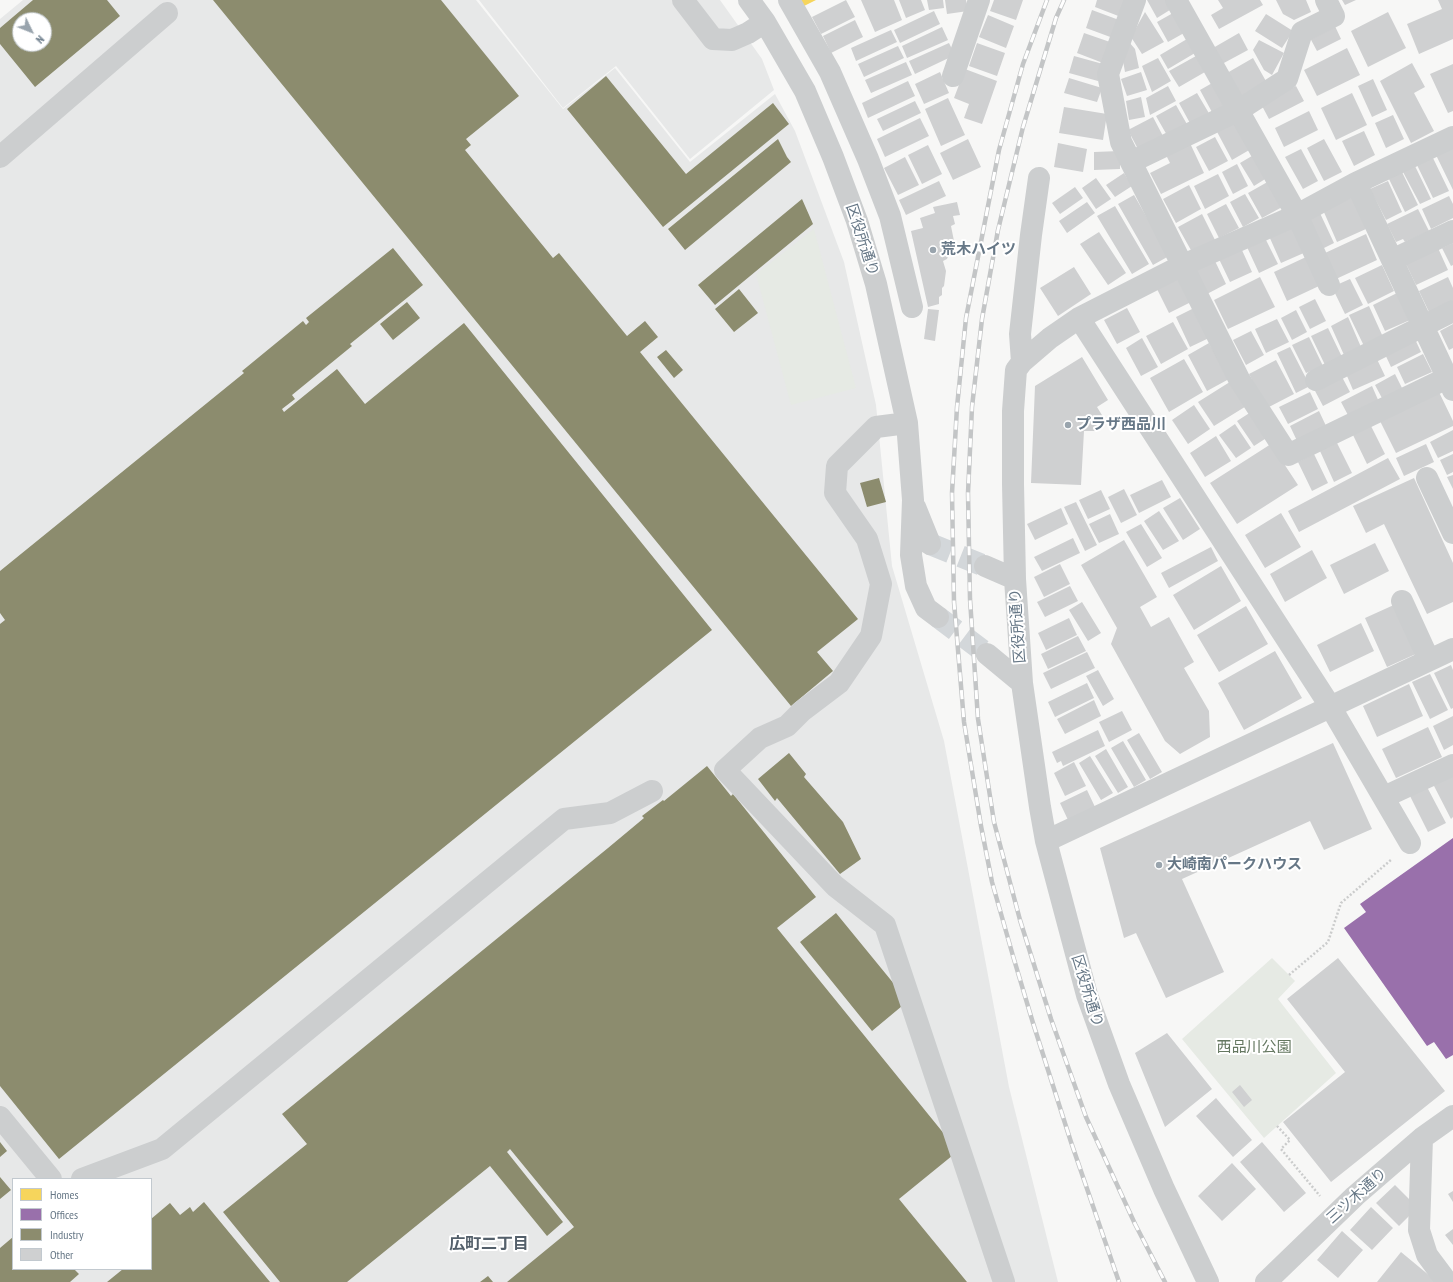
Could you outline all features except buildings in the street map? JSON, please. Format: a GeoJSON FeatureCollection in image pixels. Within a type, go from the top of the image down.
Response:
{"type":"FeatureCollection","features":[{"type":"Feature","properties":{"kind":"street"},"geometry":{"type":"LineString","coordinates":[[683,0],[713,39],[732,40],[748,33],[764,22]]}},
{"type":"Feature","properties":{"kind":"street","name":"区役所通り"},"geometry":{"type":"LineString","coordinates":[[749,0],[764,22],[805,91],[833,157],[857,221],[876,284],[907,423],[913,500],[911,554],[916,586],[926,608],[938,617]]}},
{"type":"Feature","properties":{"kind":"street"},"geometry":{"type":"LineString","coordinates":[[789,0],[830,72],[868,159],[890,216],[912,308]]}},
{"type":"Feature","properties":{"kind":"street"},"geometry":{"type":"LineString","coordinates":[[953,76],[979,0]]}},
{"type":"Feature","properties":{"kind":"street"},"geometry":{"type":"LineString","coordinates":[[1135,0],[1108,74],[1121,142],[1240,379],[1288,455],[1450,384],[1356,183]]}},
{"type":"Feature","properties":{"kind":"street"},"geometry":{"type":"LineString","coordinates":[[1176,0],[1297,215],[1329,285]]}},
{"type":"Feature","properties":{"kind":"street"},"geometry":{"type":"LineString","coordinates":[[1131,162],[1239,110],[1287,78],[1302,32],[1334,16],[1326,0]]}},
{"type":"Feature","properties":{"kind":"street"},"geometry":{"type":"LineString","coordinates":[[0,157],[168,13]]}},
{"type":"Feature","properties":{"kind":"street"},"geometry":{"type":"LineString","coordinates":[[1015,579],[1013,410],[1016,370],[1022,362],[1050,338],[1079,318],[1183,265],[1297,215],[1356,183],[1453,137]]}},
{"type":"Feature","properties":{"kind":"street"},"geometry":{"type":"LineString","coordinates":[[1022,362],[1020,334],[1039,178]]}},
{"type":"Feature","properties":{"kind":"street"},"geometry":{"type":"LineString","coordinates":[[1392,260],[1453,231]]}},
{"type":"Feature","properties":{"kind":"street"},"geometry":{"type":"LineString","coordinates":[[1316,380],[1453,311]]}},
{"type":"Feature","properties":{"kind":"street"},"geometry":{"type":"LineString","coordinates":[[1079,318],[1330,706],[1410,843]]}},
{"type":"Feature","properties":{"kind":"street"},"geometry":{"type":"LineString","coordinates":[[907,423],[876,427],[837,466],[835,494],[868,539],[881,584],[871,636],[839,683],[802,711],[787,726],[760,738],[725,770],[835,886],[885,924],[1004,1282]]}},
{"type":"Feature","properties":{"kind":"street"},"geometry":{"type":"LineString","coordinates":[[1427,478],[1453,533]]}},
{"type":"Feature","properties":{"kind":"street","name":"区役所通り"},"geometry":{"type":"LineString","coordinates":[[913,500],[930,544]]}},
{"type":"Feature","properties":{"kind":"street","name":"区役所通り"},"geometry":{"type":"LineString","coordinates":[[985,566],[1015,579],[1022,683],[1046,841],[1087,995],[1119,1084],[1164,1189],[1208,1282]]}},
{"type":"Feature","properties":{"kind":"street"},"geometry":{"type":"LineString","coordinates":[[1402,601],[1429,660]]}},
{"type":"Feature","properties":{"kind":"street"},"geometry":{"type":"LineString","coordinates":[[1046,841],[1330,706],[1429,660],[1452,651]]}},
{"type":"Feature","properties":{"kind":"street","name":"区役所通り"},"geometry":{"type":"LineString","coordinates":[[987,654],[1022,683]]}},
{"type":"Feature","properties":{"kind":"street"},"geometry":{"type":"LineString","coordinates":[[1384,798],[1453,765]]}},
{"type":"Feature","properties":{"kind":"street"},"geometry":{"type":"LineString","coordinates":[[85,1178],[162,1149],[564,819],[610,813],[652,791]]}},
{"type":"Feature","properties":{"kind":"street","name":"三ツ木通り"},"geometry":{"type":"LineString","coordinates":[[1266,1282],[1355,1196],[1422,1138],[1453,1116]]}},
{"type":"Feature","properties":{"kind":"street"},"geometry":{"type":"LineString","coordinates":[[0,1117],[50,1178]]}},
{"type":"Feature","properties":{"kind":"street"},"geometry":{"type":"LineString","coordinates":[[1422,1138],[1419,1230],[1427,1255],[1447,1282]]}},
{"type":"Feature","properties":{"kind":"path"},"geometry":{"type":"LineString","coordinates":[[1289,975],[1328,942],[1340,903],[1410,843]]}},
{"type":"Feature","properties":{"kind":"path"},"geometry":{"type":"LineString","coordinates":[[1277,1126],[1290,1140],[1281,1149],[1322,1198]]}},
{"type":"Feature","properties":{"kind":"shaded area"},"geometry":{"type":"Polygon","coordinates":[[[23,0],[476,0],[563,109],[615,68],[690,162],[775,94],[795,131],[844,262],[876,405],[892,566],[944,741],[1009,1087],[1058,1282],[0,1282],[0,19],[23,0]]]}},
{"type":"Feature","properties":{"kind":"shaded area"},"geometry":{"type":"Polygon","coordinates":[[[479,0],[720,0],[762,59],[774,90],[690,159],[616,66],[563,108],[479,0]]]}},
{"type":"Feature","properties":{"kind":"green space"},"geometry":{"type":"Polygon","coordinates":[[[814,229],[856,388],[791,405],[756,274],[814,229]]]}},
{"type":"Feature","properties":{"kind":"green space","name":"西品川公園"},"geometry":{"type":"Polygon","coordinates":[[[1272,958],[1295,981],[1278,999],[1336,1073],[1264,1138],[1182,1039],[1272,958]]]}},
{"type":"Feature","properties":{"kind":"tunnel"},"geometry":{"type":"LineString","coordinates":[[930,544],[985,566]]}},
{"type":"Feature","properties":{"kind":"tunnel"},"geometry":{"type":"LineString","coordinates":[[938,617],[987,654]]}},
{"type":"Feature","properties":{"kind":"railway"},"geometry":{"type":"LineString","coordinates":[[1047,0],[1023,64],[999,150],[966,318],[957,407],[952,493],[954,602],[964,722],[992,882],[1033,1023],[1071,1142],[1119,1282]]}},
{"type":"Feature","properties":{"kind":"railway"},"geometry":{"type":"LineString","coordinates":[[1064,0],[1056,18],[1023,127],[998,230],[982,319],[972,407],[968,493],[970,599],[978,719],[994,822],[1020,920],[1051,1019],[1086,1117],[1135,1224],[1165,1282]]}},
{"type":"Feature","properties":{"kind":"place","name":"荒木ハイツ"},"geometry":{"type":"Point","coordinates":[933,250]}},
{"type":"Feature","properties":{"kind":"place","name":"プラザ西品川"},"geometry":{"type":"Point","coordinates":[1068,425]}},
{"type":"Feature","properties":{"kind":"place","name":"大崎南パークハウス"},"geometry":{"type":"Point","coordinates":[1159,865]}},
{"type":"Feature","properties":{"kind":"district","name":"広町二丁目"},"geometry":{"type":"Point","coordinates":[489,1244]}}]}
